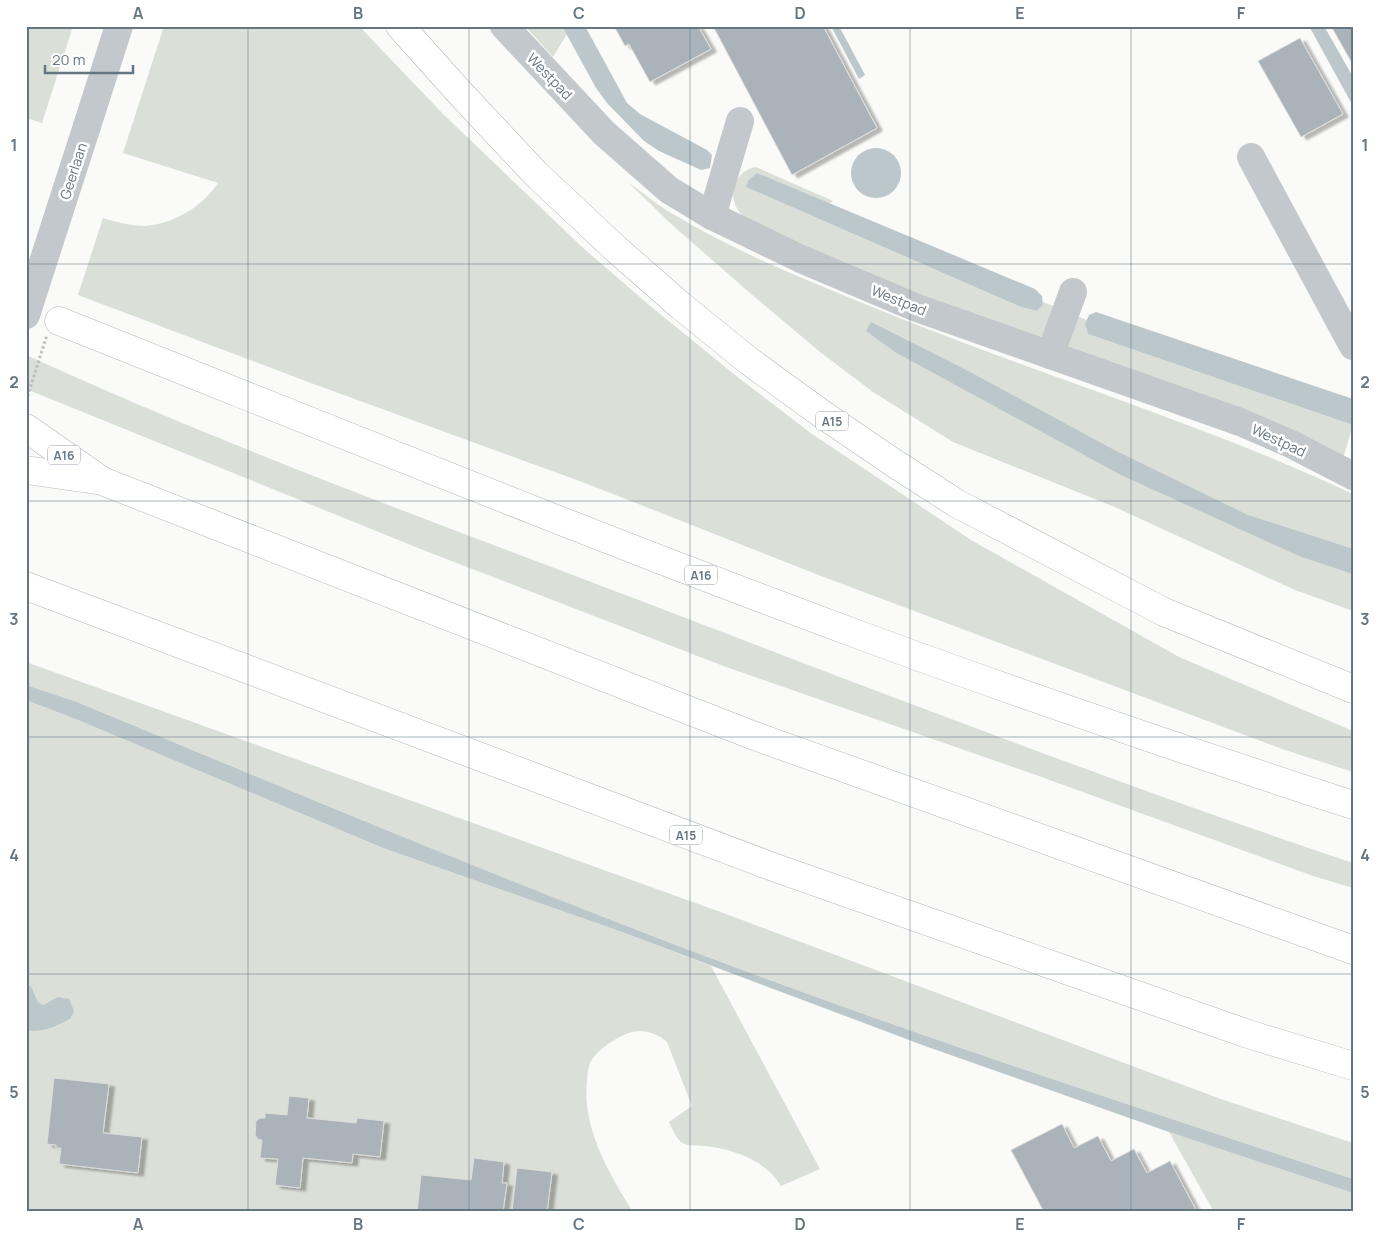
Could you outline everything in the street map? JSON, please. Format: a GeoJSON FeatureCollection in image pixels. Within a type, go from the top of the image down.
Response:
{"type":"FeatureCollection","features":[{"type":"Feature","properties":{"kind":"highway","name":"A15"},"geometry":{"type":"LineString","coordinates":[[400,26],[536,174],[616,249],[696,318],[822,414],[956,503],[1164,612],[1353,689]]}},
{"type":"Feature","properties":{"kind":"highway","name":"A16"},"geometry":{"type":"LineString","coordinates":[[58,321],[568,525],[856,634],[1191,752],[1353,805]]}},
{"type":"Feature","properties":{"kind":"highway","name":"A16"},"geometry":{"type":"LineString","coordinates":[[26,428],[102,481],[752,735],[1353,950]]}},
{"type":"Feature","properties":{"kind":"highway"},"geometry":{"type":"LineString","coordinates":[[26,470],[102,481]]}},
{"type":"Feature","properties":{"kind":"highway","name":"A15"},"geometry":{"type":"LineString","coordinates":[[26,586],[773,868],[1248,1034],[1353,1066]]}},
{"type":"Feature","properties":{"kind":"street","name":"Geerlaan"},"geometry":{"type":"LineString","coordinates":[[26,315],[119,26]]}},
{"type":"Feature","properties":{"kind":"street","name":"Westpad"},"geometry":{"type":"LineString","coordinates":[[504,26],[604,133],[669,190],[712,216],[801,259],[917,308],[1240,422],[1351,469]]}},
{"type":"Feature","properties":{"kind":"street"},"geometry":{"type":"LineString","coordinates":[[712,216],[740,121]]}},
{"type":"Feature","properties":{"kind":"street"},"geometry":{"type":"LineString","coordinates":[[1252,157],[1353,346]]}},
{"type":"Feature","properties":{"kind":"street"},"geometry":{"type":"LineString","coordinates":[[1050,355],[1073,292]]}},
{"type":"Feature","properties":{"kind":"shaded area"},"geometry":{"type":"Polygon","coordinates":[[[26,26],[73,26],[42,123],[26,118],[26,26]]]}},
{"type":"Feature","properties":{"kind":"shaded area"},"geometry":{"type":"Polygon","coordinates":[[[164,26],[359,26],[443,114],[582,247],[649,305],[740,379],[812,434],[971,540],[1179,657],[1353,731],[1353,772],[1285,750],[821,576],[585,483],[311,383],[78,295],[103,218],[140,226],[167,222],[196,206],[218,183],[123,153],[164,26]]]}},
{"type":"Feature","properties":{"kind":"shaded area"},"geometry":{"type":"Polygon","coordinates":[[[525,26],[562,26],[567,34],[553,57],[525,26]]]}},
{"type":"Feature","properties":{"kind":"shaded area"},"geometry":{"type":"Polygon","coordinates":[[[562,26],[585,26],[627,103],[640,114],[707,150],[712,155],[710,168],[701,170],[659,151],[644,141],[607,103],[596,88],[562,26]]]}},
{"type":"Feature","properties":{"kind":"shaded area"},"geometry":{"type":"Polygon","coordinates":[[[831,26],[839,26],[865,75],[859,79],[831,26]]]}},
{"type":"Feature","properties":{"kind":"shaded area"},"geometry":{"type":"Polygon","coordinates":[[[1309,26],[1324,26],[1353,77],[1353,106],[1309,26]]]}},
{"type":"Feature","properties":{"kind":"shaded area"},"geometry":{"type":"Polygon","coordinates":[[[871,148],[881,148],[894,155],[901,168],[901,178],[894,191],[881,198],[871,198],[862,194],[855,187],[851,178],[851,168],[855,159],[862,152],[871,148]]]}},
{"type":"Feature","properties":{"kind":"shaded area"},"geometry":{"type":"Polygon","coordinates":[[[756,167],[833,201],[829,204],[757,173],[746,187],[1021,307],[1037,311],[1043,305],[1043,302],[1056,307],[1041,338],[935,303],[751,225],[739,212],[733,197],[735,184],[739,178],[749,169],[756,167]]]}},
{"type":"Feature","properties":{"kind":"shaded area"},"geometry":{"type":"Polygon","coordinates":[[[757,173],[1035,289],[1042,296],[1043,305],[1037,311],[1021,307],[746,187],[748,181],[757,173]]]}},
{"type":"Feature","properties":{"kind":"shaded area"},"geometry":{"type":"Polygon","coordinates":[[[628,182],[661,207],[695,227],[741,251],[789,272],[921,327],[1231,442],[1353,494],[1353,611],[1295,590],[1117,508],[953,442],[873,392],[820,352],[670,223],[628,182]]]}},
{"type":"Feature","properties":{"kind":"shaded area"},"geometry":{"type":"Polygon","coordinates":[[[1096,312],[1353,399],[1353,425],[1088,334],[1085,324],[1089,315],[1096,312]]]}},
{"type":"Feature","properties":{"kind":"shaded area"},"geometry":{"type":"Polygon","coordinates":[[[1074,315],[1087,320],[1085,324],[1088,334],[1353,425],[1343,458],[1062,353],[1074,315]]]}},
{"type":"Feature","properties":{"kind":"shaded area"},"geometry":{"type":"Polygon","coordinates":[[[871,322],[972,373],[1116,451],[1248,515],[1353,549],[1353,574],[1299,556],[1121,475],[895,352],[866,331],[871,322]]]}},
{"type":"Feature","properties":{"kind":"shaded area"},"geometry":{"type":"Polygon","coordinates":[[[26,355],[176,421],[405,512],[993,735],[1353,863],[1353,888],[1313,876],[1036,775],[726,667],[423,550],[26,389],[26,355]]]}},
{"type":"Feature","properties":{"kind":"shaded area"},"geometry":{"type":"Polygon","coordinates":[[[26,662],[726,914],[1218,1098],[1353,1143],[1353,1179],[866,1015],[626,926],[390,832],[77,702],[26,685],[26,662]]]}},
{"type":"Feature","properties":{"kind":"shaded area"},"geometry":{"type":"Polygon","coordinates":[[[26,685],[77,702],[312,800],[626,926],[785,986],[947,1043],[1353,1179],[1353,1193],[1169,1132],[925,1046],[622,932],[383,848],[26,700],[26,685]]]}},
{"type":"Feature","properties":{"kind":"shaded area"},"geometry":{"type":"Polygon","coordinates":[[[26,700],[383,848],[622,932],[711,966],[820,1169],[781,1186],[766,1169],[747,1157],[725,1149],[683,1144],[669,1122],[692,1106],[667,1042],[657,1035],[640,1031],[622,1036],[600,1051],[590,1063],[587,1079],[587,1099],[593,1133],[615,1182],[633,1212],[318,1212],[307,1209],[306,1212],[26,1212],[26,1030],[43,1030],[70,1019],[59,997],[43,1005],[38,1002],[31,986],[26,986],[26,700]]]}},
{"type":"Feature","properties":{"kind":"shaded area"},"geometry":{"type":"Polygon","coordinates":[[[26,986],[31,986],[38,1002],[43,1005],[58,997],[69,999],[74,1011],[70,1019],[43,1030],[26,1030],[26,986]]]}},
{"type":"Feature","properties":{"kind":"shaded area"},"geometry":{"type":"Polygon","coordinates":[[[1169,1132],[1353,1193],[1353,1212],[1214,1212],[1169,1132]]]}},
{"type":"Feature","properties":{"kind":"building"},"geometry":{"type":"Polygon","coordinates":[[[614,26],[698,26],[711,49],[650,82],[629,44],[625,46],[614,26]]]}},
{"type":"Feature","properties":{"kind":"building"},"geometry":{"type":"Polygon","coordinates":[[[713,26],[823,26],[877,128],[792,175],[713,26]]]}},
{"type":"Feature","properties":{"kind":"building"},"geometry":{"type":"Polygon","coordinates":[[[1331,26],[1353,26],[1353,65],[1331,26]]]}},
{"type":"Feature","properties":{"kind":"building"},"geometry":{"type":"Polygon","coordinates":[[[1300,38],[1343,114],[1301,137],[1258,61],[1300,38]]]}},
{"type":"Feature","properties":{"kind":"building"},"geometry":{"type":"Polygon","coordinates":[[[54,1078],[109,1084],[103,1133],[142,1137],[138,1173],[59,1164],[61,1148],[56,1148],[56,1145],[47,1144],[54,1078]]]}},
{"type":"Feature","properties":{"kind":"building"},"geometry":{"type":"Polygon","coordinates":[[[289,1096],[309,1098],[307,1118],[356,1123],[357,1118],[384,1121],[380,1157],[353,1154],[352,1163],[303,1158],[300,1188],[275,1185],[278,1159],[260,1158],[262,1140],[258,1139],[255,1135],[256,1121],[260,1118],[265,1118],[265,1113],[287,1115],[289,1096]]]}},
{"type":"Feature","properties":{"kind":"building"},"geometry":{"type":"Polygon","coordinates":[[[1062,1124],[1074,1148],[1098,1136],[1111,1161],[1134,1149],[1147,1173],[1170,1161],[1197,1212],[1044,1212],[1011,1150],[1062,1124]]]}},
{"type":"Feature","properties":{"kind":"building"},"geometry":{"type":"Polygon","coordinates":[[[474,1158],[504,1162],[502,1183],[507,1183],[503,1212],[417,1212],[421,1175],[471,1180],[474,1158]]]}},
{"type":"Feature","properties":{"kind":"building"},"geometry":{"type":"Polygon","coordinates":[[[517,1168],[552,1172],[547,1212],[512,1211],[517,1168]]]}}]}
